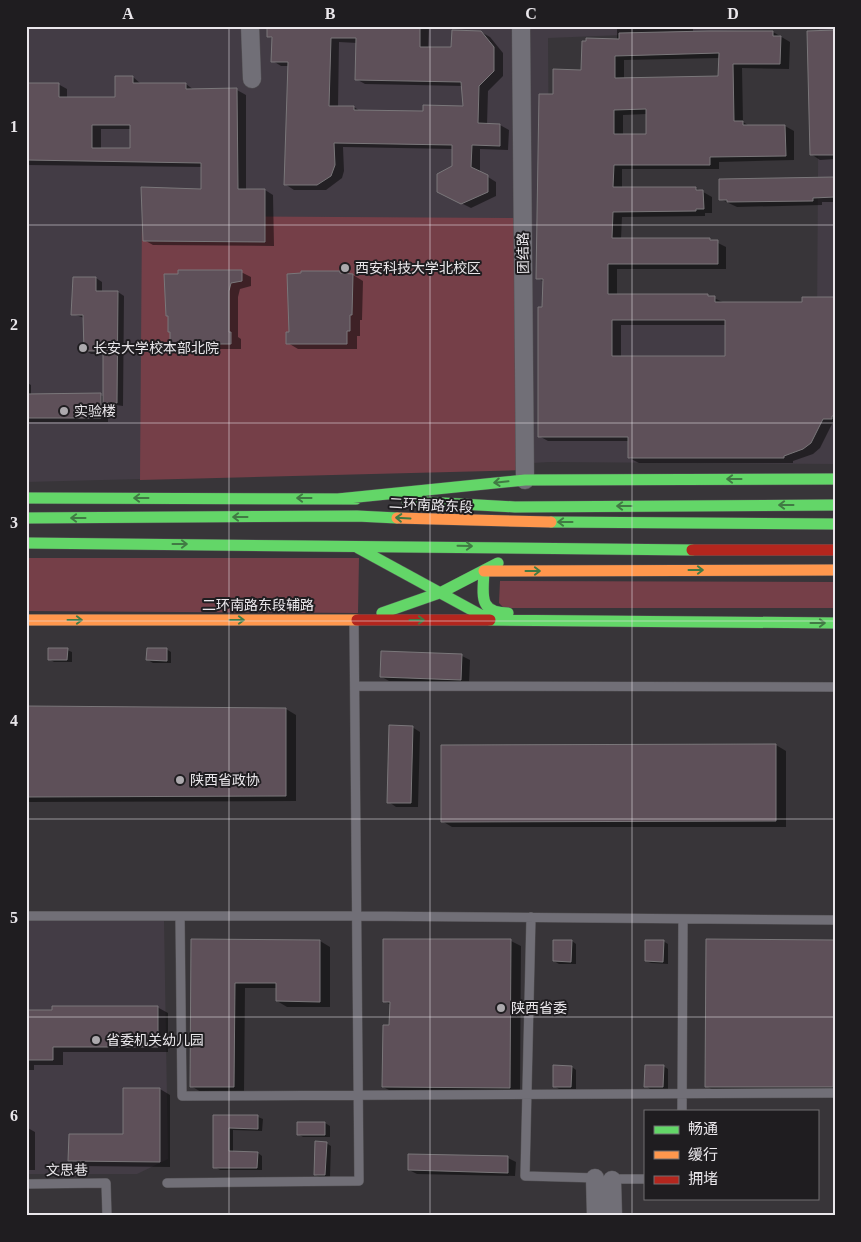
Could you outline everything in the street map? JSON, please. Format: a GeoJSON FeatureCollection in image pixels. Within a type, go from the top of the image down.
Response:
{"type":"FeatureCollection","features":[{"type":"Feature","properties":{"kind":"main road"},"geometry":{"type":"LineString","coordinates":[[338,498],[524,480],[835,479]]}},
{"type":"Feature","properties":{"kind":"main road"},"geometry":{"type":"LineString","coordinates":[[26,498],[338,498],[515,507],[835,505]]}},
{"type":"Feature","properties":{"kind":"main road","name":"二环南路东段"},"geometry":{"type":"LineString","coordinates":[[26,518],[357,516],[487,522],[835,524]]}},
{"type":"Feature","properties":{"kind":"main road"},"geometry":{"type":"LineString","coordinates":[[26,543],[525,547],[643,551],[835,550]]}},
{"type":"Feature","properties":{"kind":"main road"},"geometry":{"type":"LineString","coordinates":[[352,545],[441,591],[490,620]]}},
{"type":"Feature","properties":{"kind":"main road"},"geometry":{"type":"LineString","coordinates":[[354,620],[399,609],[484,571],[525,547]]}},
{"type":"Feature","properties":{"kind":"main road"},"geometry":{"type":"LineString","coordinates":[[484,571],[835,570]]}},
{"type":"Feature","properties":{"kind":"main road"},"geometry":{"type":"LineString","coordinates":[[484,571],[484,602],[487,608],[496,613],[835,613]]}},
{"type":"Feature","properties":{"kind":"main road","name":"二环南路东段辅路"},"geometry":{"type":"LineString","coordinates":[[26,620],[490,620],[835,623]]}},
{"type":"Feature","properties":{"kind":"street"},"geometry":{"type":"LineString","coordinates":[[250,26],[252,79]]}},
{"type":"Feature","properties":{"kind":"street","name":"团结路"},"geometry":{"type":"LineString","coordinates":[[521,26],[524,480]]}},
{"type":"Feature","properties":{"kind":"street"},"geometry":{"type":"LineString","coordinates":[[596,1216],[604,1179]]}},
{"type":"Feature","properties":{"kind":"street"},"geometry":{"type":"LineString","coordinates":[[604,1179],[613,1216]]}},
{"type":"Feature","properties":{"kind":"lane"},"geometry":{"type":"LineString","coordinates":[[167,1183],[359,1181],[354,620]]}},
{"type":"Feature","properties":{"kind":"lane"},"geometry":{"type":"LineString","coordinates":[[355,686],[835,687]]}},
{"type":"Feature","properties":{"kind":"lane"},"geometry":{"type":"LineString","coordinates":[[26,916],[356,916],[835,920]]}},
{"type":"Feature","properties":{"kind":"lane"},"geometry":{"type":"LineString","coordinates":[[180,916],[182,1096],[835,1093]]}},
{"type":"Feature","properties":{"kind":"lane"},"geometry":{"type":"LineString","coordinates":[[531,918],[524,1176],[644,1179]]}},
{"type":"Feature","properties":{"kind":"lane"},"geometry":{"type":"LineString","coordinates":[[682,1110],[683,919]]}},
{"type":"Feature","properties":{"kind":"lane","name":"文思巷"},"geometry":{"type":"LineString","coordinates":[[26,1184],[106,1183],[107,1216]]}},
{"type":"Feature","properties":{"kind":"shaded area"},"geometry":{"type":"Polygon","coordinates":[[[26,26],[835,26],[835,464],[549,462],[372,473],[26,482],[26,26]],[[819,27],[548,38],[550,319],[817,321],[819,27]]]}},
{"type":"Feature","properties":{"kind":"shaded area","name":"西安科技大学北校区"},"geometry":{"type":"Polygon","coordinates":[[[142,216],[523,218],[526,470],[140,480],[142,216]]]}},
{"type":"Feature","properties":{"kind":"shaded area"},"geometry":{"type":"Polygon","coordinates":[[[26,558],[359,558],[358,613],[26,611],[26,558]]]}},
{"type":"Feature","properties":{"kind":"shaded area"},"geometry":{"type":"Polygon","coordinates":[[[500,581],[835,582],[835,608],[504,608],[499,603],[500,581]]]}},
{"type":"Feature","properties":{"kind":"shaded area","name":"省委机关幼儿园"},"geometry":{"type":"Polygon","coordinates":[[[164,920],[168,1159],[137,1174],[26,1174],[26,921],[164,920]]]}},
{"type":"Feature","properties":{"kind":"building"},"geometry":{"type":"Polygon","coordinates":[[[267,26],[420,28],[420,47],[451,47],[452,30],[481,31],[494,47],[494,71],[479,86],[478,123],[500,124],[500,146],[472,145],[471,167],[488,175],[488,192],[461,204],[437,192],[437,174],[452,166],[452,145],[334,143],[335,165],[331,176],[317,185],[284,185],[288,62],[271,62],[272,37],[267,37],[267,26]],[[331,38],[329,106],[354,106],[354,110],[423,111],[423,105],[463,106],[461,82],[355,80],[356,38],[331,38]]]}},
{"type":"Feature","properties":{"kind":"building"},"geometry":{"type":"Polygon","coordinates":[[[835,30],[835,155],[810,155],[807,31],[835,30]]]}},
{"type":"Feature","properties":{"kind":"building"},"geometry":{"type":"Polygon","coordinates":[[[773,31],[773,36],[781,36],[780,64],[733,64],[734,121],[743,121],[743,125],[785,125],[786,156],[710,157],[710,165],[614,165],[613,187],[696,187],[696,190],[703,190],[704,209],[696,209],[696,211],[613,212],[612,238],[710,238],[710,240],[718,240],[718,264],[608,264],[608,294],[708,294],[708,296],[715,296],[715,302],[802,302],[802,297],[835,297],[835,416],[832,416],[832,419],[823,419],[811,443],[803,449],[784,456],[784,458],[628,458],[628,437],[538,437],[538,307],[542,307],[543,279],[536,279],[539,94],[553,94],[553,69],[581,70],[582,41],[586,41],[586,38],[619,39],[619,33],[773,31]],[[719,53],[615,56],[615,78],[718,76],[719,53]],[[646,109],[614,110],[614,134],[646,134],[646,109]],[[612,320],[612,356],[725,356],[725,320],[612,320]]]}},
{"type":"Feature","properties":{"kind":"building"},"geometry":{"type":"Polygon","coordinates":[[[115,76],[133,76],[133,83],[186,83],[186,89],[237,88],[238,189],[265,189],[265,242],[143,241],[141,187],[201,189],[201,163],[26,160],[26,83],[59,83],[59,97],[115,97],[115,76]],[[92,125],[92,148],[130,148],[130,125],[92,125]]]}},
{"type":"Feature","properties":{"kind":"building"},"geometry":{"type":"Polygon","coordinates":[[[835,177],[835,197],[813,198],[813,201],[727,202],[727,200],[719,200],[719,179],[835,177]]]}},
{"type":"Feature","properties":{"kind":"building"},"geometry":{"type":"Polygon","coordinates":[[[178,270],[242,270],[242,281],[231,283],[229,291],[229,332],[231,332],[231,344],[170,344],[168,316],[166,316],[164,274],[178,274],[178,270]]]}},
{"type":"Feature","properties":{"kind":"building"},"geometry":{"type":"Polygon","coordinates":[[[301,271],[340,271],[340,273],[353,274],[352,315],[350,315],[350,331],[347,331],[347,344],[286,344],[286,332],[289,332],[287,274],[301,273],[301,271]]]}},
{"type":"Feature","properties":{"kind":"building"},"geometry":{"type":"Polygon","coordinates":[[[73,277],[96,277],[96,291],[118,291],[117,403],[103,403],[103,351],[84,351],[83,315],[71,315],[73,277]]]}},
{"type":"Feature","properties":{"kind":"building","name":"实验楼"},"geometry":{"type":"Polygon","coordinates":[[[101,393],[101,418],[26,418],[26,394],[101,393]]]}},
{"type":"Feature","properties":{"kind":"building"},"geometry":{"type":"Polygon","coordinates":[[[48,648],[68,648],[67,660],[48,660],[48,648]]]}},
{"type":"Feature","properties":{"kind":"building"},"geometry":{"type":"Polygon","coordinates":[[[147,648],[167,648],[167,661],[146,660],[147,648]]]}},
{"type":"Feature","properties":{"kind":"building"},"geometry":{"type":"Polygon","coordinates":[[[381,651],[462,654],[461,680],[380,677],[381,651]]]}},
{"type":"Feature","properties":{"kind":"building"},"geometry":{"type":"Polygon","coordinates":[[[26,706],[286,708],[286,796],[26,797],[26,706]]]}},
{"type":"Feature","properties":{"kind":"building"},"geometry":{"type":"Polygon","coordinates":[[[389,725],[413,726],[411,803],[387,803],[389,725]]]}},
{"type":"Feature","properties":{"kind":"building"},"geometry":{"type":"Polygon","coordinates":[[[776,744],[776,821],[441,822],[441,745],[776,744]]]}},
{"type":"Feature","properties":{"kind":"building"},"geometry":{"type":"Polygon","coordinates":[[[191,939],[320,940],[320,1002],[276,1001],[276,983],[235,983],[234,1087],[190,1087],[191,939]]]}},
{"type":"Feature","properties":{"kind":"building"},"geometry":{"type":"Polygon","coordinates":[[[383,939],[511,939],[510,1088],[382,1087],[383,1025],[389,1025],[390,1002],[383,1002],[383,939]]]}},
{"type":"Feature","properties":{"kind":"building"},"geometry":{"type":"Polygon","coordinates":[[[706,939],[834,940],[833,1087],[705,1087],[706,939]]]}},
{"type":"Feature","properties":{"kind":"building"},"geometry":{"type":"Polygon","coordinates":[[[553,940],[572,940],[571,962],[553,961],[553,940]]]}},
{"type":"Feature","properties":{"kind":"building"},"geometry":{"type":"Polygon","coordinates":[[[645,940],[664,940],[663,962],[645,961],[645,940]]]}},
{"type":"Feature","properties":{"kind":"building"},"geometry":{"type":"Polygon","coordinates":[[[52,1006],[158,1006],[158,1047],[53,1047],[53,1060],[26,1060],[26,1010],[52,1010],[52,1006]]]}},
{"type":"Feature","properties":{"kind":"building"},"geometry":{"type":"Polygon","coordinates":[[[553,1065],[572,1066],[571,1087],[553,1087],[553,1065]]]}},
{"type":"Feature","properties":{"kind":"building"},"geometry":{"type":"Polygon","coordinates":[[[645,1065],[664,1065],[663,1087],[644,1087],[645,1065]]]}},
{"type":"Feature","properties":{"kind":"building"},"geometry":{"type":"Polygon","coordinates":[[[123,1088],[160,1088],[160,1162],[68,1161],[69,1134],[123,1134],[123,1088]]]}},
{"type":"Feature","properties":{"kind":"building"},"geometry":{"type":"Polygon","coordinates":[[[213,1115],[258,1115],[258,1129],[229,1128],[229,1151],[258,1152],[257,1168],[213,1168],[213,1115]]]}},
{"type":"Feature","properties":{"kind":"building"},"geometry":{"type":"Polygon","coordinates":[[[297,1122],[325,1122],[325,1135],[297,1135],[297,1122]]]}},
{"type":"Feature","properties":{"kind":"building"},"geometry":{"type":"Polygon","coordinates":[[[315,1141],[327,1142],[325,1175],[314,1175],[315,1141]]]}},
{"type":"Feature","properties":{"kind":"building"},"geometry":{"type":"Polygon","coordinates":[[[408,1154],[508,1156],[508,1173],[408,1170],[408,1154]]]}},
{"type":"Feature","properties":{"kind":"traffic: fast"},"geometry":{"type":"LineString","coordinates":[[338,499],[525,480],[835,479]]}},
{"type":"Feature","properties":{"kind":"traffic: fast"},"geometry":{"type":"LineString","coordinates":[[26,498],[356,499]]}},
{"type":"Feature","properties":{"kind":"traffic: fast"},"geometry":{"type":"LineString","coordinates":[[407,501],[515,507],[835,505]]}},
{"type":"Feature","properties":{"kind":"traffic: fast"},"geometry":{"type":"LineString","coordinates":[[26,518],[357,516],[397,518]]}},
{"type":"Feature","properties":{"kind":"traffic: fast"},"geometry":{"type":"LineString","coordinates":[[551,522],[835,524]]}},
{"type":"Feature","properties":{"kind":"traffic: fast"},"geometry":{"type":"LineString","coordinates":[[26,543],[692,550]]}},
{"type":"Feature","properties":{"kind":"traffic: fast"},"geometry":{"type":"LineString","coordinates":[[358,548],[490,620],[835,623]]}},
{"type":"Feature","properties":{"kind":"traffic: fast"},"geometry":{"type":"LineString","coordinates":[[382,613],[442,592],[498,563]]}},
{"type":"Feature","properties":{"kind":"traffic: fast"},"geometry":{"type":"LineString","coordinates":[[484,571],[484,601],[491,610],[508,613]]}},
{"type":"Feature","properties":{"kind":"traffic: slow"},"geometry":{"type":"LineString","coordinates":[[397,518],[551,522]]}},
{"type":"Feature","properties":{"kind":"traffic: slow"},"geometry":{"type":"LineString","coordinates":[[484,571],[835,570]]}},
{"type":"Feature","properties":{"kind":"traffic: slow"},"geometry":{"type":"LineString","coordinates":[[26,620],[357,620]]}},
{"type":"Feature","properties":{"kind":"traffic: jam"},"geometry":{"type":"LineString","coordinates":[[692,550],[835,550]]}},
{"type":"Feature","properties":{"kind":"traffic: jam"},"geometry":{"type":"LineString","coordinates":[[357,620],[490,620]]}},
{"type":"Feature","properties":{"kind":"place","name":"西安科技大学北校区"},"geometry":{"type":"Point","coordinates":[345,268]}},
{"type":"Feature","properties":{"kind":"place","name":"长安大学校本部北院"},"geometry":{"type":"Point","coordinates":[83,348]}},
{"type":"Feature","properties":{"kind":"place","name":"实验楼"},"geometry":{"type":"Point","coordinates":[64,411]}},
{"type":"Feature","properties":{"kind":"place","name":"陕西省政协"},"geometry":{"type":"Point","coordinates":[180,780]}},
{"type":"Feature","properties":{"kind":"place","name":"陕西省委"},"geometry":{"type":"Point","coordinates":[501,1008]}},
{"type":"Feature","properties":{"kind":"place","name":"省委机关幼儿园"},"geometry":{"type":"Point","coordinates":[96,1040]}}]}
